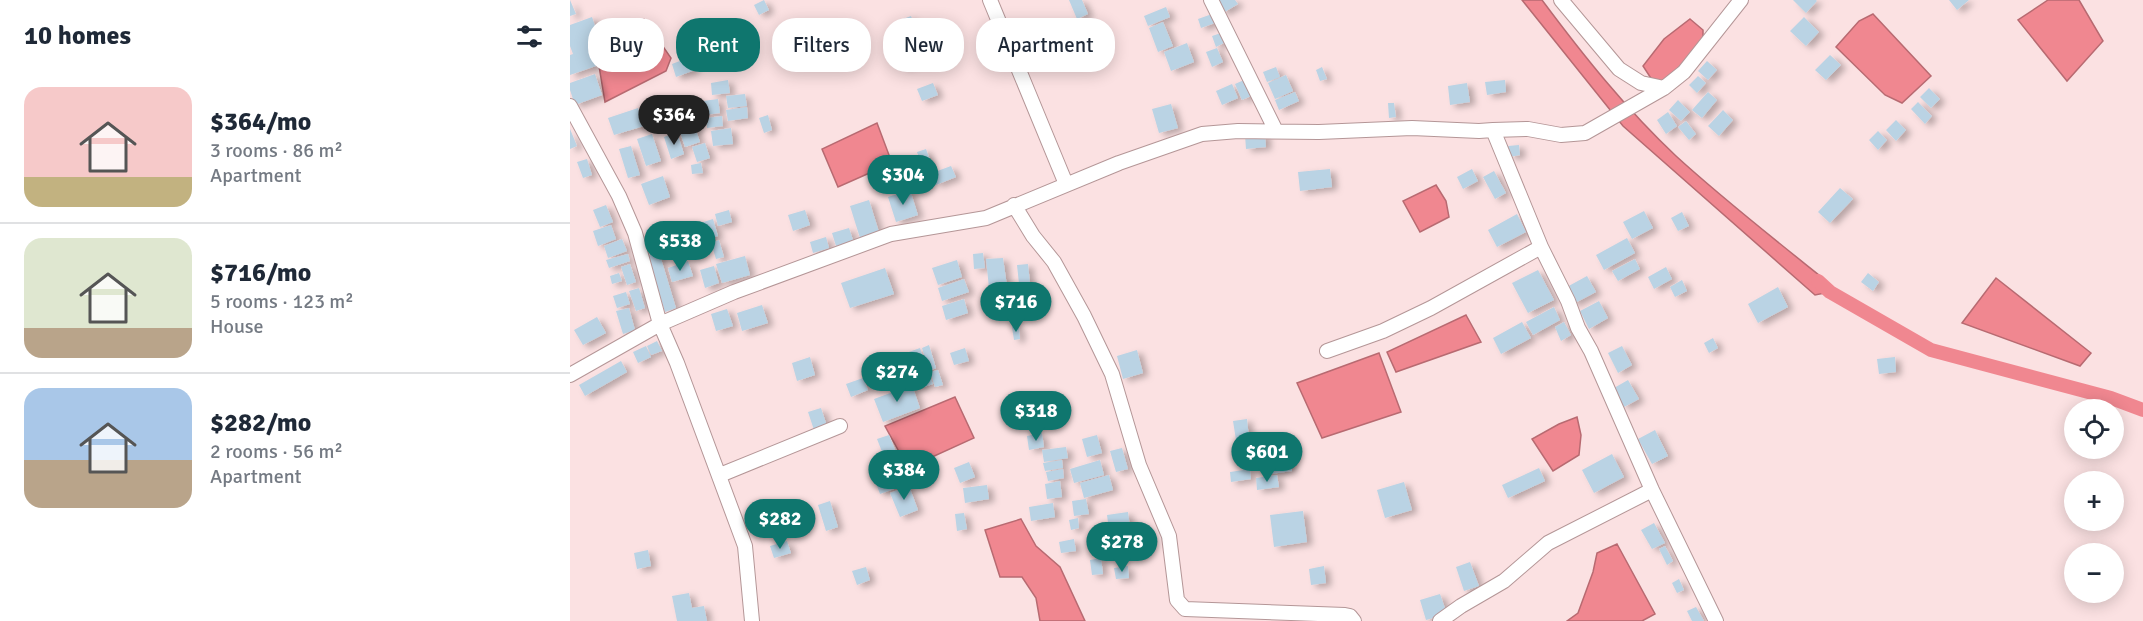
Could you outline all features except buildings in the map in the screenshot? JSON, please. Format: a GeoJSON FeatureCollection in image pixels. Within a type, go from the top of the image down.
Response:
{"type":"FeatureCollection","features":[{"type":"Feature","properties":{"kind":"street"},"geometry":{"type":"LineString","coordinates":[[990,0],[1066,184]]}},
{"type":"Feature","properties":{"kind":"street"},"geometry":{"type":"LineString","coordinates":[[1211,0],[1276,131]]}},
{"type":"Feature","properties":{"kind":"street"},"geometry":{"type":"LineString","coordinates":[[1561,0],[1619,69],[1641,82],[1664,88]]}},
{"type":"Feature","properties":{"kind":"street"},"geometry":{"type":"LineString","coordinates":[[570,375],[660,324],[734,292],[891,234],[986,218],[1119,163],[1202,134],[1238,131],[1412,128],[1479,131],[1528,129],[1540,133],[1575,135],[1585,133],[1664,88],[1684,72],[1741,0]]}},
{"type":"Feature","properties":{"kind":"street"},"geometry":{"type":"LineString","coordinates":[[570,106],[619,196],[635,233],[660,324],[720,475],[745,546],[752,621]]}},
{"type":"Feature","properties":{"kind":"street"},"geometry":{"type":"LineString","coordinates":[[1493,130],[1540,247],[1568,301],[1578,328],[1591,351],[1652,490],[1716,621]]}},
{"type":"Feature","properties":{"kind":"street"},"geometry":{"type":"LineString","coordinates":[[1014,205],[1054,262],[1084,316],[1112,374],[1139,465],[1169,536],[1177,600],[1180,605],[1185,609],[1345,615],[1350,616],[1354,621]]}},
{"type":"Feature","properties":{"kind":"street"},"geometry":{"type":"LineString","coordinates":[[1327,351],[1383,331],[1421,313],[1540,247]]}},
{"type":"Feature","properties":{"kind":"street"},"geometry":{"type":"LineString","coordinates":[[720,475],[840,426]]}},
{"type":"Feature","properties":{"kind":"street"},"geometry":{"type":"LineString","coordinates":[[1440,621],[1504,581],[1548,543],[1652,490]]}},
{"type":"Feature","properties":{"kind":"shaded area"},"geometry":{"type":"Polygon","coordinates":[[[1522,0],[1542,0],[1573,41],[1640,120],[1712,188],[1824,279],[1830,292],[1815,295],[1623,126],[1522,0]]]}},
{"type":"Feature","properties":{"kind":"shaded area"},"geometry":{"type":"Polygon","coordinates":[[[2048,0],[2079,0],[2103,41],[2067,81],[2018,20],[2048,0]]]}},
{"type":"Feature","properties":{"kind":"shaded area"},"geometry":{"type":"Polygon","coordinates":[[[1873,14],[1931,76],[1902,103],[1885,95],[1836,47],[1859,21],[1873,14]]]}},
{"type":"Feature","properties":{"kind":"shaded area"},"geometry":{"type":"Polygon","coordinates":[[[1690,19],[1703,30],[1703,38],[1676,78],[1654,83],[1643,66],[1664,39],[1690,19]]]}},
{"type":"Feature","properties":{"kind":"shaded area"},"geometry":{"type":"Polygon","coordinates":[[[664,48],[671,58],[666,71],[605,102],[600,72],[664,72],[664,48]]]}},
{"type":"Feature","properties":{"kind":"shaded area"},"geometry":{"type":"Polygon","coordinates":[[[877,123],[892,163],[838,187],[822,149],[877,123]]]}},
{"type":"Feature","properties":{"kind":"shaded area"},"geometry":{"type":"Polygon","coordinates":[[[1436,185],[1446,201],[1449,217],[1420,232],[1403,201],[1436,185]]]}},
{"type":"Feature","properties":{"kind":"shaded area"},"geometry":{"type":"Polygon","coordinates":[[[1996,278],[2091,353],[2080,366],[1962,323],[1996,278]]]}},
{"type":"Feature","properties":{"kind":"shaded area"},"geometry":{"type":"Polygon","coordinates":[[[1466,315],[1481,342],[1396,372],[1387,352],[1466,315]]]}},
{"type":"Feature","properties":{"kind":"shaded area"},"geometry":{"type":"Polygon","coordinates":[[[1379,353],[1401,412],[1322,438],[1297,383],[1379,353]]]}},
{"type":"Feature","properties":{"kind":"shaded area"},"geometry":{"type":"Polygon","coordinates":[[[955,397],[974,438],[908,468],[885,426],[955,397]]]}},
{"type":"Feature","properties":{"kind":"shaded area"},"geometry":{"type":"Polygon","coordinates":[[[1577,417],[1581,435],[1579,455],[1553,471],[1532,439],[1577,417]]]}},
{"type":"Feature","properties":{"kind":"shaded area"},"geometry":{"type":"Polygon","coordinates":[[[1021,519],[1036,546],[1060,567],[1085,621],[1040,621],[1036,598],[1022,577],[1000,577],[985,530],[1021,519]]]}},
{"type":"Feature","properties":{"kind":"shaded area"},"geometry":{"type":"Polygon","coordinates":[[[1617,544],[1655,614],[1642,621],[1567,621],[1578,613],[1593,572],[1597,553],[1617,544]]]}},
{"type":"Feature","properties":{"kind":"waterway"},"geometry":{"type":"LineString","coordinates":[[1818,281],[1830,292],[1931,350],[2111,398],[2143,410]]}}]}
